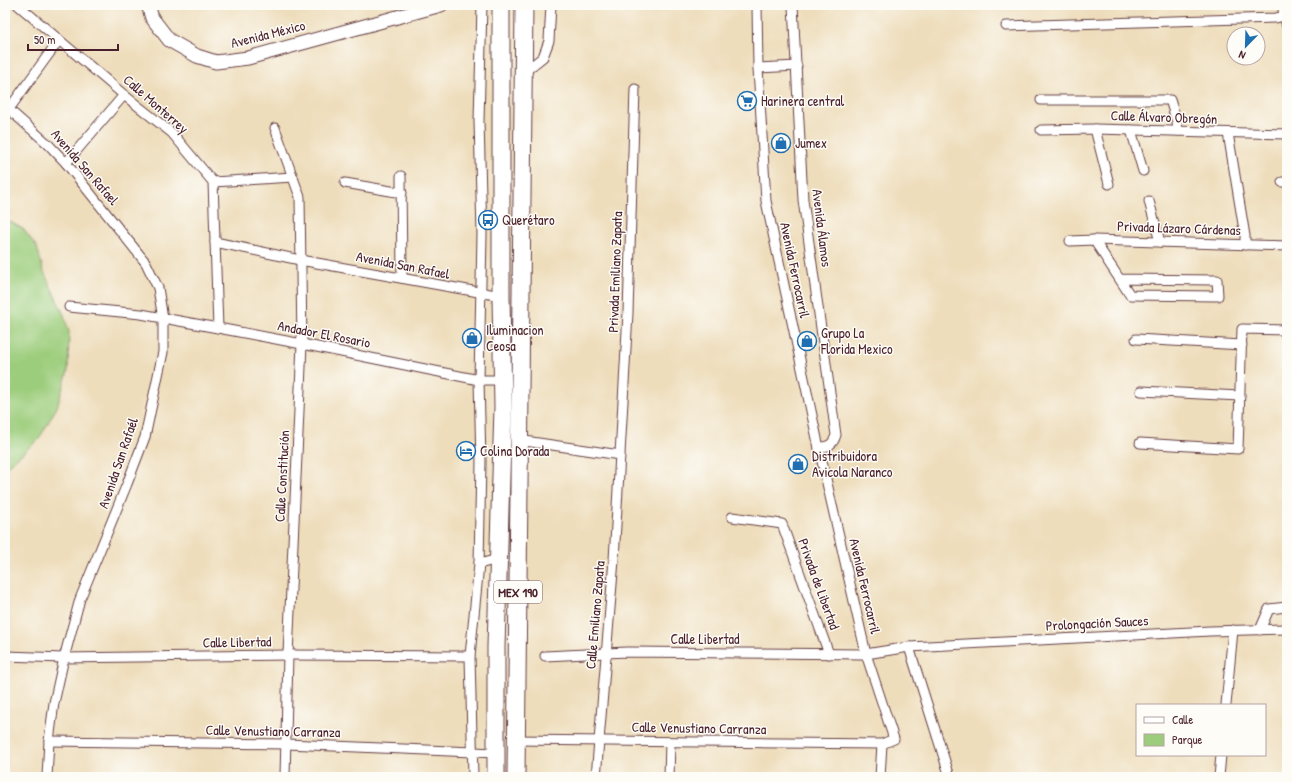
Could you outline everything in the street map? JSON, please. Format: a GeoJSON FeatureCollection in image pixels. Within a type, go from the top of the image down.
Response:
{"type":"FeatureCollection","features":[{"type":"Feature","properties":{"kind":"highway","name":"MEX 190"},"geometry":{"type":"LineString","coordinates":[[496,777],[496,647],[503,407],[501,296],[501,5]]}},
{"type":"Feature","properties":{"kind":"highway","name":"MEX 190"},"geometry":{"type":"LineString","coordinates":[[516,777],[518,440],[524,5]]}},
{"type":"Feature","properties":{"kind":"street","name":"Calle Monterrey"},"geometry":{"type":"LineString","coordinates":[[18,5],[124,95],[172,133],[213,182]]}},
{"type":"Feature","properties":{"kind":"street","name":"Avenida México"},"geometry":{"type":"LineString","coordinates":[[148,5],[152,18],[170,40],[197,56],[216,62],[248,58],[441,5]]}},
{"type":"Feature","properties":{"kind":"street"},"geometry":{"type":"LineString","coordinates":[[473,777],[470,656],[479,564],[480,462],[478,380],[482,234],[479,121],[482,5]]}},
{"type":"Feature","properties":{"kind":"street"},"geometry":{"type":"LineString","coordinates":[[523,73],[543,57],[550,41],[551,5]]}},
{"type":"Feature","properties":{"kind":"street","name":"Avenida Ferrocarril"},"geometry":{"type":"LineString","coordinates":[[757,5],[758,68],[766,202],[819,448],[866,654],[894,739],[882,744]]}},
{"type":"Feature","properties":{"kind":"street","name":"Avenida Álamos"},"geometry":{"type":"LineString","coordinates":[[793,5],[803,200],[836,435],[834,442],[829,446],[819,448]]}},
{"type":"Feature","properties":{"kind":"street"},"geometry":{"type":"LineString","coordinates":[[1282,5],[1286,15],[1287,27]]}},
{"type":"Feature","properties":{"kind":"street"},"geometry":{"type":"LineString","coordinates":[[1006,26],[1276,18],[1286,15]]}},
{"type":"Feature","properties":{"kind":"street"},"geometry":{"type":"LineString","coordinates":[[7,108],[59,40]]}},
{"type":"Feature","properties":{"kind":"street"},"geometry":{"type":"LineString","coordinates":[[758,68],[797,66]]}},
{"type":"Feature","properties":{"kind":"street","name":"Privada Emiliano Zapata"},"geometry":{"type":"LineString","coordinates":[[620,455],[628,313],[634,89]]}},
{"type":"Feature","properties":{"kind":"street"},"geometry":{"type":"LineString","coordinates":[[66,162],[124,95]]}},
{"type":"Feature","properties":{"kind":"street"},"geometry":{"type":"LineString","coordinates":[[1041,100],[1170,100],[1177,122],[1178,131]]}},
{"type":"Feature","properties":{"kind":"street","name":"Avenida San Rafael"},"geometry":{"type":"LineString","coordinates":[[7,108],[66,162],[122,234]]}},
{"type":"Feature","properties":{"kind":"street","name":"Calle Constitución"},"geometry":{"type":"LineString","coordinates":[[275,128],[300,197],[302,344],[288,655],[285,777]]}},
{"type":"Feature","properties":{"kind":"street"},"geometry":{"type":"LineString","coordinates":[[1096,129],[1108,184]]}},
{"type":"Feature","properties":{"kind":"street","name":"Calle Álvaro Obregón"},"geometry":{"type":"LineString","coordinates":[[1041,130],[1096,129],[1228,134],[1287,134]]}},
{"type":"Feature","properties":{"kind":"street"},"geometry":{"type":"LineString","coordinates":[[1131,130],[1142,171]]}},
{"type":"Feature","properties":{"kind":"street"},"geometry":{"type":"LineString","coordinates":[[1228,134],[1245,236],[1245,245]]}},
{"type":"Feature","properties":{"kind":"street"},"geometry":{"type":"LineString","coordinates":[[401,176],[402,278]]}},
{"type":"Feature","properties":{"kind":"street"},"geometry":{"type":"LineString","coordinates":[[218,328],[213,182],[293,177]]}},
{"type":"Feature","properties":{"kind":"street"},"geometry":{"type":"LineString","coordinates":[[345,183],[402,193]]}},
{"type":"Feature","properties":{"kind":"street"},"geometry":{"type":"LineString","coordinates":[[1149,201],[1160,242]]}},
{"type":"Feature","properties":{"kind":"street","name":"Avenida San Rafaél"},"geometry":{"type":"LineString","coordinates":[[47,777],[49,741],[54,703],[64,658],[80,599],[125,491],[145,437],[163,352],[163,318],[158,288],[146,263],[122,234]]}},
{"type":"Feature","properties":{"kind":"street"},"geometry":{"type":"LineString","coordinates":[[1094,240],[1130,295],[1218,296],[1218,280],[1120,279]]}},
{"type":"Feature","properties":{"kind":"street","name":"Privada Lázaro Cárdenas"},"geometry":{"type":"LineString","coordinates":[[1070,241],[1094,240],[1287,246]]}},
{"type":"Feature","properties":{"kind":"street"},"geometry":{"type":"LineString","coordinates":[[215,242],[300,260]]}},
{"type":"Feature","properties":{"kind":"street","name":"Avenida San Rafael"},"geometry":{"type":"LineString","coordinates":[[300,260],[481,294],[501,296]]}},
{"type":"Feature","properties":{"kind":"street","name":"Andador El Rosario"},"geometry":{"type":"LineString","coordinates":[[69,308],[141,314],[302,344],[478,380],[502,380]]}},
{"type":"Feature","properties":{"kind":"street"},"geometry":{"type":"LineString","coordinates":[[1140,443],[1238,449],[1242,329],[1287,330]]}},
{"type":"Feature","properties":{"kind":"street"},"geometry":{"type":"LineString","coordinates":[[1136,340],[1242,345]]}},
{"type":"Feature","properties":{"kind":"street"},"geometry":{"type":"LineString","coordinates":[[1141,391],[1240,396]]}},
{"type":"Feature","properties":{"kind":"street"},"geometry":{"type":"LineString","coordinates":[[518,440],[620,455]]}},
{"type":"Feature","properties":{"kind":"street","name":"Calle Emiliano Zapata"},"geometry":{"type":"LineString","coordinates":[[596,777],[614,560],[620,455]]}},
{"type":"Feature","properties":{"kind":"street","name":"Privada de Libertad"},"geometry":{"type":"LineString","coordinates":[[732,517],[782,524],[829,654]]}},
{"type":"Feature","properties":{"kind":"street"},"geometry":{"type":"LineString","coordinates":[[479,564],[498,560]]}},
{"type":"Feature","properties":{"kind":"street"},"geometry":{"type":"LineString","coordinates":[[1260,630],[1269,609],[1287,607]]}},
{"type":"Feature","properties":{"kind":"street","name":"Prolongación Sauces"},"geometry":{"type":"LineString","coordinates":[[866,654],[909,647],[1234,630],[1287,629]]}},
{"type":"Feature","properties":{"kind":"street"},"geometry":{"type":"LineString","coordinates":[[1226,704],[1234,630]]}},
{"type":"Feature","properties":{"kind":"street"},"geometry":{"type":"LineString","coordinates":[[909,647],[950,777]]}},
{"type":"Feature","properties":{"kind":"street","name":"Calle Libertad"},"geometry":{"type":"LineString","coordinates":[[544,656],[606,653],[866,654]]}},
{"type":"Feature","properties":{"kind":"street","name":"Calle Libertad"},"geometry":{"type":"LineString","coordinates":[[5,656],[64,658],[288,655],[470,656]]}},
{"type":"Feature","properties":{"kind":"street","name":"Calle Venustiano Carranza"},"geometry":{"type":"LineString","coordinates":[[516,740],[882,744]]}},
{"type":"Feature","properties":{"kind":"street","name":"Calle Venustiano Carranza"},"geometry":{"type":"LineString","coordinates":[[49,741],[287,744],[496,753]]}},
{"type":"Feature","properties":{"kind":"street"},"geometry":{"type":"LineString","coordinates":[[670,742],[670,777]]}},
{"type":"Feature","properties":{"kind":"street"},"geometry":{"type":"LineString","coordinates":[[880,777],[882,744]]}},
{"type":"Feature","properties":{"kind":"street"},"geometry":{"type":"LineString","coordinates":[[1219,777],[1221,756]]}},
{"type":"Feature","properties":{"kind":"green space"},"geometry":{"type":"Polygon","coordinates":[[[5,216],[7,220],[23,229],[37,247],[43,270],[64,315],[69,332],[68,371],[57,407],[39,439],[5,468],[5,216]]]}},
{"type":"Feature","properties":{"kind":"place","name":"Harinera central"},"geometry":{"type":"Point","coordinates":[747,101]}},
{"type":"Feature","properties":{"kind":"place","name":"Jumex"},"geometry":{"type":"Point","coordinates":[781,143]}},
{"type":"Feature","properties":{"kind":"place","name":"Querétaro"},"geometry":{"type":"Point","coordinates":[488,220]}},
{"type":"Feature","properties":{"kind":"place","name":"Iluminacion Ceosa"},"geometry":{"type":"Point","coordinates":[472,338]}},
{"type":"Feature","properties":{"kind":"place","name":"Grupo La Florida Mexico"},"geometry":{"type":"Point","coordinates":[807,341]}},
{"type":"Feature","properties":{"kind":"place","name":"Colina Dorada"},"geometry":{"type":"Point","coordinates":[466,451]}},
{"type":"Feature","properties":{"kind":"place","name":"Distribuidora Avicola Naranco"},"geometry":{"type":"Point","coordinates":[798,464]}}]}
